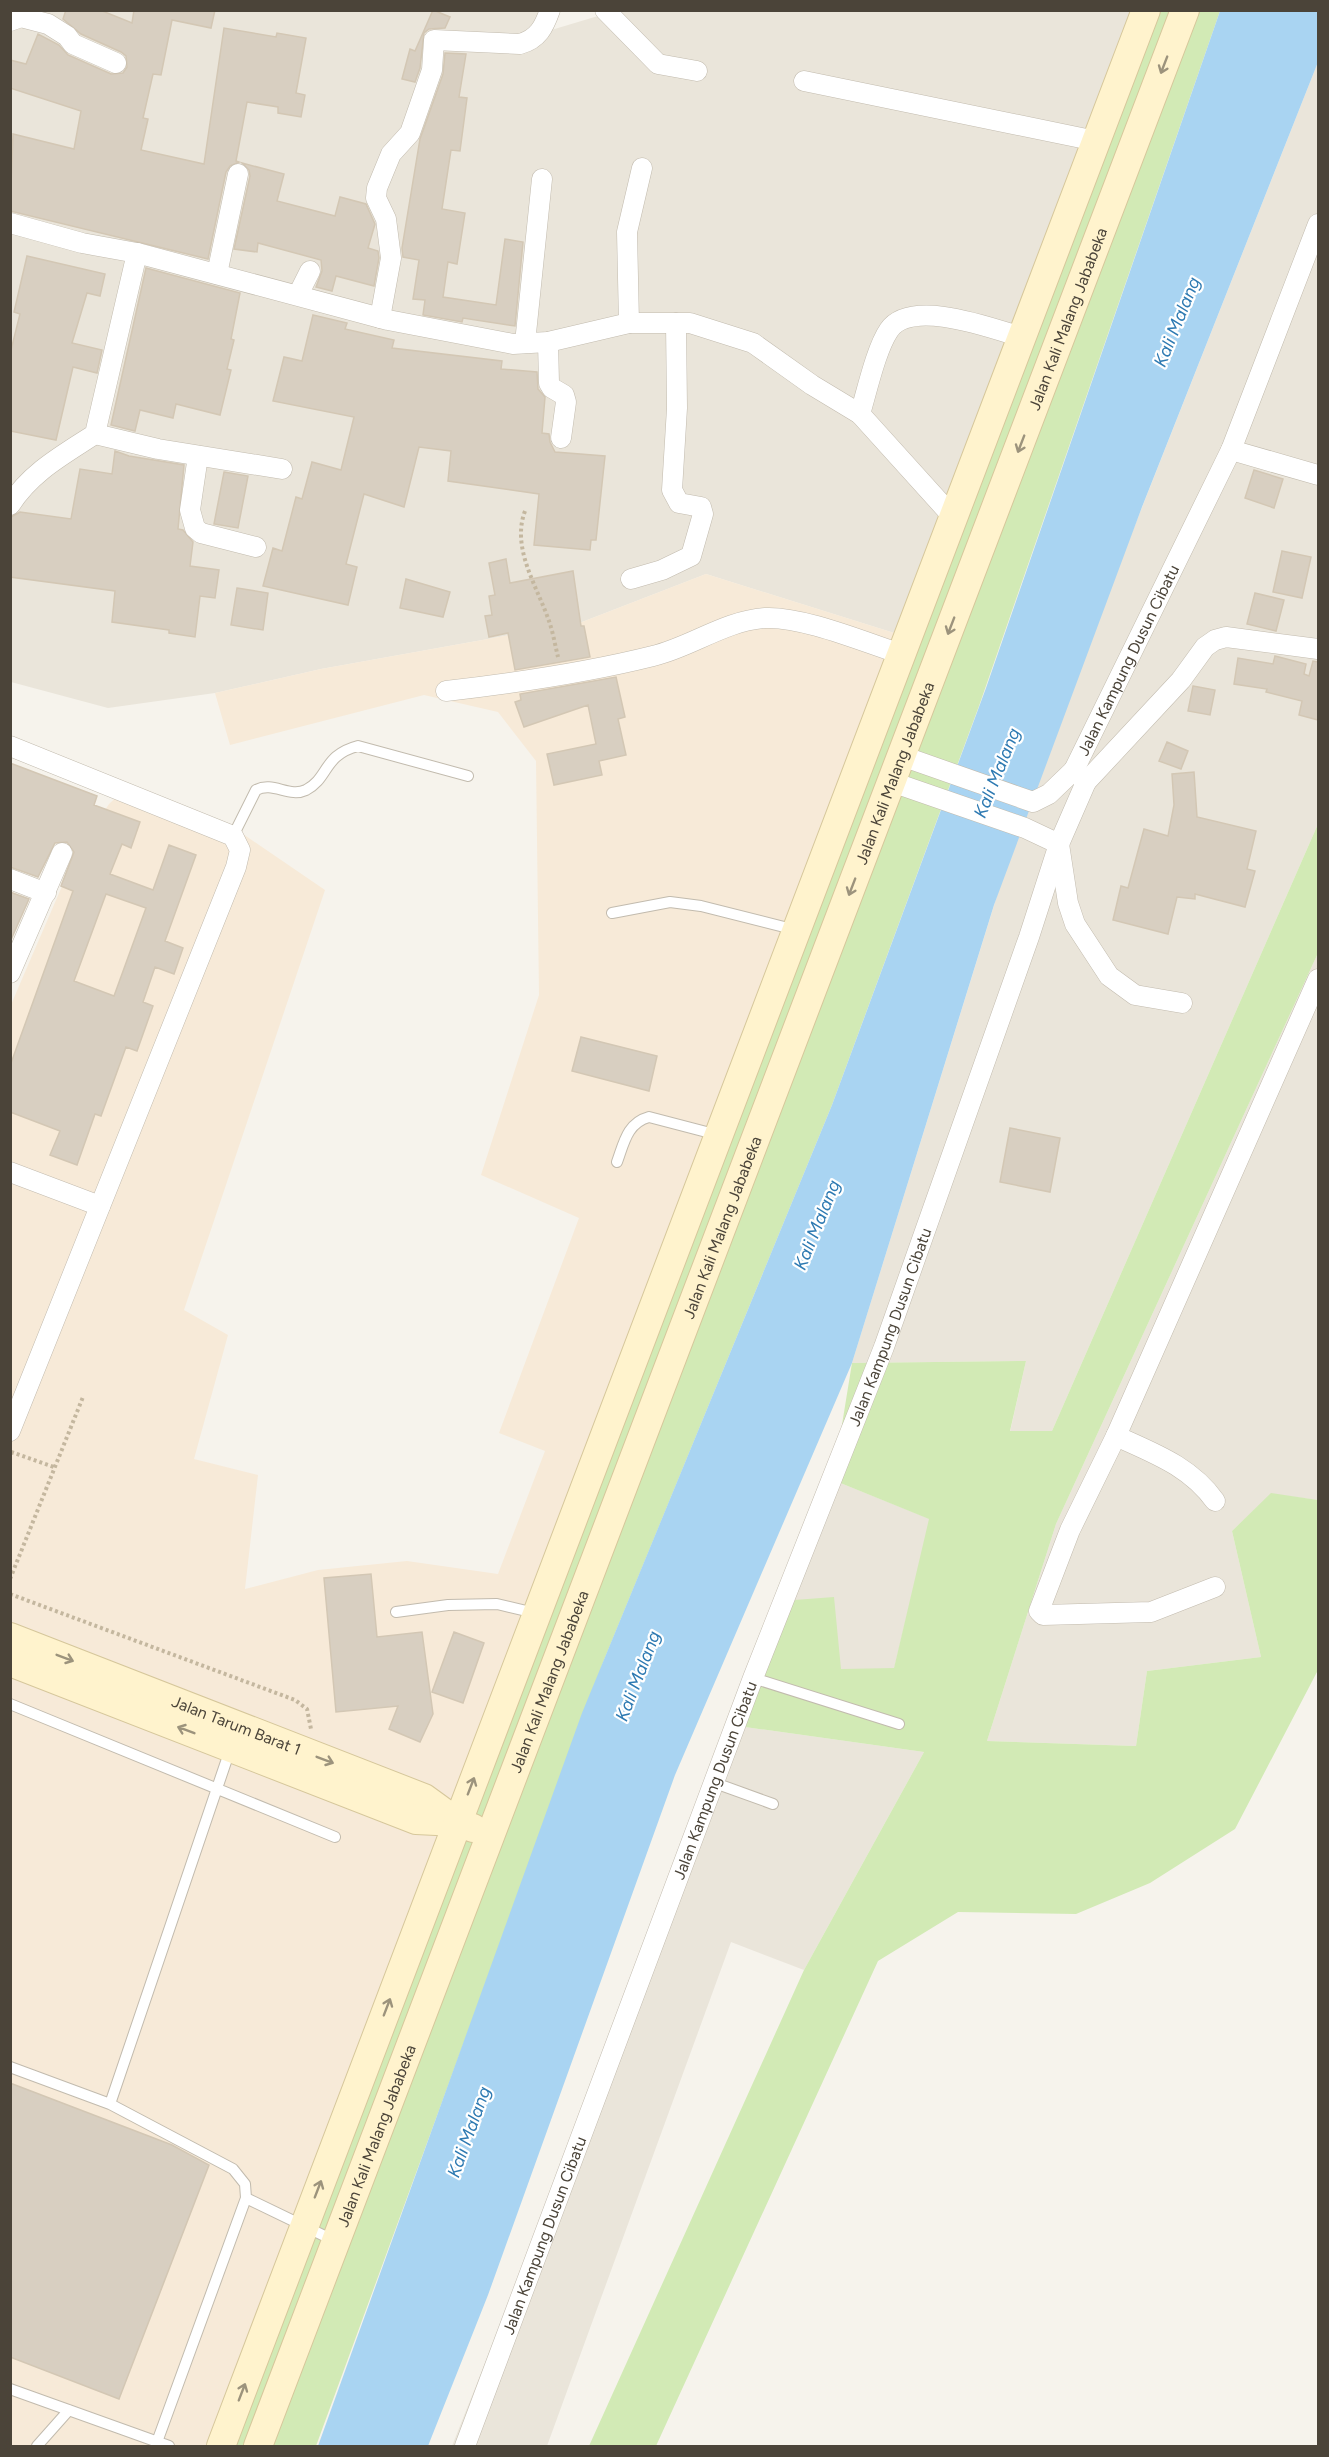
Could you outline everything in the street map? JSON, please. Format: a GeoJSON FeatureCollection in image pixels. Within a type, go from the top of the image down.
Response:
{"type":"FeatureCollection","features":[{"type":"Feature","properties":{"kind":"main road"},"geometry":{"type":"LineString","coordinates":[[221,2446],[457,1822],[539,1614],[718,1135],[1146,10]]}},
{"type":"Feature","properties":{"kind":"main road","name":"Jalan Kali Malang Jababeka"},"geometry":{"type":"LineString","coordinates":[[258,2446],[902,776],[1075,300],[1185,10]]}},
{"type":"Feature","properties":{"kind":"main road"},"geometry":{"type":"LineString","coordinates":[[1040,288],[1075,300]]}},
{"type":"Feature","properties":{"kind":"main road","name":"Jalan Tarum Barat 1"},"geometry":{"type":"LineString","coordinates":[[10,1636],[424,1798],[457,1822],[492,1836]]}},
{"type":"Feature","properties":{"kind":"main road","name":"Jalan Tarum Barat 1"},"geometry":{"type":"LineString","coordinates":[[10,1662],[416,1820],[457,1822]]}},
{"type":"Feature","properties":{"kind":"street"},"geometry":{"type":"LineString","coordinates":[[380,318],[391,258],[387,219],[376,198],[377,188],[391,154],[410,133],[432,70],[434,40],[520,44],[533,40],[544,27],[550,10]]}},
{"type":"Feature","properties":{"kind":"street"},"geometry":{"type":"LineString","coordinates":[[605,10],[658,64],[697,71]]}},
{"type":"Feature","properties":{"kind":"street"},"geometry":{"type":"LineString","coordinates":[[10,21],[21,17],[48,24],[67,36],[73,44],[116,63]]}},
{"type":"Feature","properties":{"kind":"street"},"geometry":{"type":"LineString","coordinates":[[804,81],[1096,141]]}},
{"type":"Feature","properties":{"kind":"street"},"geometry":{"type":"LineString","coordinates":[[629,323],[627,232],[642,168]]}},
{"type":"Feature","properties":{"kind":"street"},"geometry":{"type":"LineString","coordinates":[[217,274],[238,174]]}},
{"type":"Feature","properties":{"kind":"street"},"geometry":{"type":"LineString","coordinates":[[525,343],[542,179]]}},
{"type":"Feature","properties":{"kind":"street"},"geometry":{"type":"LineString","coordinates":[[10,223],[82,243],[137,253],[380,318],[513,344],[548,342],[629,323],[690,322],[753,343],[812,385],[860,414],[953,517]]}},
{"type":"Feature","properties":{"kind":"street","name":"Jalan Kampung Dusun Cibatu"},"geometry":{"type":"LineString","coordinates":[[465,2446],[753,1678],[884,1347],[1029,937],[1080,776],[1232,450],[1318,224]]}},
{"type":"Feature","properties":{"kind":"street"},"geometry":{"type":"LineString","coordinates":[[10,505],[22,486],[38,471],[95,434],[137,253]]}},
{"type":"Feature","properties":{"kind":"street"},"geometry":{"type":"LineString","coordinates":[[298,296],[309,272]]}},
{"type":"Feature","properties":{"kind":"street"},"geometry":{"type":"LineString","coordinates":[[860,414],[889,330],[902,318],[920,315],[964,321],[1021,338]]}},
{"type":"Feature","properties":{"kind":"street"},"geometry":{"type":"LineString","coordinates":[[631,579],[662,570],[691,556],[703,514],[701,507],[679,503],[672,490],[677,408],[676,323]]}},
{"type":"Feature","properties":{"kind":"street"},"geometry":{"type":"LineString","coordinates":[[548,342],[549,383],[552,388],[564,395],[566,402],[561,438]]}},
{"type":"Feature","properties":{"kind":"street"},"geometry":{"type":"LineString","coordinates":[[95,434],[198,456],[282,469]]}},
{"type":"Feature","properties":{"kind":"street"},"geometry":{"type":"LineString","coordinates":[[1232,450],[1318,475]]}},
{"type":"Feature","properties":{"kind":"street"},"geometry":{"type":"LineString","coordinates":[[198,456],[190,510],[195,528],[201,532],[256,546]]}},
{"type":"Feature","properties":{"kind":"street"},"geometry":{"type":"LineString","coordinates":[[446,690],[517,683],[655,655],[734,623],[766,618],[792,621],[901,654]]}},
{"type":"Feature","properties":{"kind":"street"},"geometry":{"type":"LineString","coordinates":[[902,776],[941,769],[1033,802],[1080,776],[1180,680],[1205,647],[1215,640],[1226,637],[1318,649]]}},
{"type":"Feature","properties":{"kind":"street"},"geometry":{"type":"LineString","coordinates":[[10,746],[233,836],[240,850],[236,867],[10,1431]]}},
{"type":"Feature","properties":{"kind":"street"},"geometry":{"type":"LineString","coordinates":[[902,776],[1059,844],[1068,903],[1075,924],[1108,976],[1135,994],[1182,1002]]}},
{"type":"Feature","properties":{"kind":"street"},"geometry":{"type":"LineString","coordinates":[[10,973],[62,853]]}},
{"type":"Feature","properties":{"kind":"street"},"geometry":{"type":"LineString","coordinates":[[10,879],[46,893]]}},
{"type":"Feature","properties":{"kind":"street"},"geometry":{"type":"LineString","coordinates":[[1215,1587],[1151,1612],[1043,1615],[1039,1611],[1070,1530],[1116,1436],[1318,978]]}},
{"type":"Feature","properties":{"kind":"street"},"geometry":{"type":"LineString","coordinates":[[10,1172],[100,1206]]}},
{"type":"Feature","properties":{"kind":"street"},"geometry":{"type":"LineString","coordinates":[[1116,1436],[1167,1459],[1192,1475],[1215,1500]]}},
{"type":"Feature","properties":{"kind":"lane"},"geometry":{"type":"LineString","coordinates":[[233,836],[256,790],[273,786],[289,792],[306,790],[331,760],[358,746],[468,776]]}},
{"type":"Feature","properties":{"kind":"lane"},"geometry":{"type":"LineString","coordinates":[[612,913],[670,902],[701,906],[796,930]]}},
{"type":"Feature","properties":{"kind":"lane"},"geometry":{"type":"LineString","coordinates":[[617,1162],[627,1134],[638,1120],[649,1117],[718,1135]]}},
{"type":"Feature","properties":{"kind":"lane"},"geometry":{"type":"LineString","coordinates":[[396,1612],[448,1605],[497,1604],[539,1614]]}},
{"type":"Feature","properties":{"kind":"lane"},"geometry":{"type":"LineString","coordinates":[[753,1678],[899,1724]]}},
{"type":"Feature","properties":{"kind":"lane"},"geometry":{"type":"LineString","coordinates":[[10,1704],[335,1837]]}},
{"type":"Feature","properties":{"kind":"lane"},"geometry":{"type":"LineString","coordinates":[[110,2104],[215,1789],[231,1748]]}},
{"type":"Feature","properties":{"kind":"lane"},"geometry":{"type":"LineString","coordinates":[[715,1783],[773,1804]]}},
{"type":"Feature","properties":{"kind":"lane"},"geometry":{"type":"LineString","coordinates":[[10,2067],[110,2104],[233,2169],[245,2184],[246,2198],[157,2442]]}},
{"type":"Feature","properties":{"kind":"lane"},"geometry":{"type":"LineString","coordinates":[[246,2198],[337,2242]]}},
{"type":"Feature","properties":{"kind":"lane"},"geometry":{"type":"LineString","coordinates":[[10,2389],[169,2446]]}},
{"type":"Feature","properties":{"kind":"lane"},"geometry":{"type":"LineString","coordinates":[[38,2446],[69,2410]]}},
{"type":"Feature","properties":{"kind":"path"},"geometry":{"type":"LineString","coordinates":[[525,511],[520,532],[521,549],[554,638]]}},
{"type":"Feature","properties":{"kind":"path"},"geometry":{"type":"LineString","coordinates":[[10,1579],[83,1397]]}},
{"type":"Feature","properties":{"kind":"path"},"geometry":{"type":"LineString","coordinates":[[10,1451],[54,1467]]}},
{"type":"Feature","properties":{"kind":"path"},"geometry":{"type":"LineString","coordinates":[[10,1594],[295,1700],[307,1709],[312,1723],[310,1754]]}},
{"type":"Feature","properties":{"kind":"shaded area"},"geometry":{"type":"Polygon","coordinates":[[[618,10],[1146,11],[907,637],[706,574],[582,622],[321,669],[215,693],[108,708],[11,682],[11,11],[556,11],[548,31],[618,10]]]}},
{"type":"Feature","properties":{"kind":"shaded area"},"geometry":{"type":"Polygon","coordinates":[[[1318,62],[1318,824],[1052,1431],[1010,1432],[1026,1361],[852,1363],[1010,854],[1062,710],[1318,62]]]}},
{"type":"Feature","properties":{"kind":"shaded area"},"geometry":{"type":"Polygon","coordinates":[[[706,574],[907,637],[222,2446],[11,2446],[10,1007],[75,856],[109,804],[129,785],[243,834],[325,890],[184,1310],[228,1335],[194,1459],[258,1475],[245,1589],[318,1570],[407,1561],[498,1574],[545,1451],[499,1433],[579,1218],[481,1175],[539,995],[536,761],[498,712],[424,695],[230,745],[215,693],[321,669],[582,622],[706,574]]]}},
{"type":"Feature","properties":{"kind":"shaded area"},"geometry":{"type":"Polygon","coordinates":[[[1318,953],[1318,1500],[1271,1494],[1232,1531],[1261,1657],[1147,1671],[1136,1746],[987,1741],[1056,1524],[1318,953]]]}},
{"type":"Feature","properties":{"kind":"shaded area"},"geometry":{"type":"Polygon","coordinates":[[[833,1480],[930,1519],[894,1669],[841,1670],[781,1601],[833,1480]]]}},
{"type":"Feature","properties":{"kind":"shaded area"},"geometry":{"type":"Polygon","coordinates":[[[738,1726],[924,1752],[804,1970],[731,1942],[547,2446],[452,2446],[738,1726]]]}},
{"type":"Feature","properties":{"kind":"green space"},"geometry":{"type":"Polygon","coordinates":[[[1146,11],[1220,11],[979,706],[832,1105],[604,1660],[316,2446],[221,2446],[1146,11]]]}},
{"type":"Feature","properties":{"kind":"green space"},"geometry":{"type":"Polygon","coordinates":[[[1318,824],[1318,953],[1056,1524],[987,1741],[1136,1746],[1147,1671],[1261,1657],[1232,1531],[1271,1493],[1318,1500],[1318,1670],[1235,1829],[1150,1883],[1076,1914],[958,1912],[878,1961],[656,2446],[589,2446],[804,1970],[924,1752],[738,1726],[781,1601],[834,1597],[841,1669],[894,1668],[929,1519],[833,1480],[852,1363],[1026,1361],[1010,1431],[1052,1431],[1318,824]]]}},
{"type":"Feature","properties":{"kind":"water","name":"Kali Malang"},"geometry":{"type":"Polygon","coordinates":[[[1220,11],[1318,11],[1318,62],[1142,507],[994,905],[852,1363],[675,1775],[488,2295],[428,2446],[318,2446],[582,1713],[832,1105],[986,688],[1220,11]]]}},
{"type":"Feature","properties":{"kind":"building"},"geometry":{"type":"Polygon","coordinates":[[[66,10],[100,10],[132,23],[134,10],[215,10],[211,28],[172,20],[161,75],[153,74],[143,118],[148,119],[141,150],[204,164],[224,28],[276,37],[277,33],[306,38],[296,93],[305,95],[301,117],[278,113],[278,107],[247,102],[236,161],[239,162],[230,166],[226,172],[208,259],[10,211],[13,134],[74,149],[81,111],[10,88],[10,60],[26,64],[38,34],[59,45],[68,55],[111,74],[123,73],[127,67],[126,56],[121,52],[81,34],[63,19],[66,10]]]}},
{"type":"Feature","properties":{"kind":"building"},"geometry":{"type":"Polygon","coordinates":[[[433,10],[450,17],[445,28],[429,29],[424,33],[420,68],[415,82],[402,79],[410,49],[415,51],[433,10]]]}},
{"type":"Feature","properties":{"kind":"building"},"geometry":{"type":"Polygon","coordinates":[[[445,53],[466,54],[459,97],[467,98],[460,151],[451,150],[442,209],[465,213],[457,264],[448,262],[443,297],[496,305],[505,239],[523,242],[515,326],[463,318],[462,322],[423,315],[425,300],[413,299],[419,260],[403,257],[402,248],[420,139],[443,74],[445,53]]]}},
{"type":"Feature","properties":{"kind":"building"},"geometry":{"type":"Polygon","coordinates":[[[242,163],[284,174],[277,201],[335,216],[340,197],[366,204],[375,224],[368,248],[378,251],[379,258],[374,286],[336,276],[332,291],[316,287],[322,271],[321,260],[258,243],[257,252],[234,249],[250,176],[249,170],[242,163]]]}},
{"type":"Feature","properties":{"kind":"building"},"geometry":{"type":"Polygon","coordinates":[[[27,256],[105,274],[100,296],[87,293],[72,343],[102,350],[97,373],[73,367],[56,440],[10,431],[10,354],[20,314],[14,312],[27,256]]]}},
{"type":"Feature","properties":{"kind":"building"},"geometry":{"type":"Polygon","coordinates":[[[146,268],[240,293],[231,339],[234,340],[227,369],[231,370],[220,415],[176,404],[173,418],[140,410],[135,431],[111,425],[146,268]]]}},
{"type":"Feature","properties":{"kind":"building"},"geometry":{"type":"Polygon","coordinates":[[[313,315],[347,323],[345,329],[394,340],[392,348],[502,361],[501,369],[537,372],[538,389],[545,397],[542,433],[549,434],[555,452],[605,456],[596,540],[591,540],[590,550],[534,545],[539,494],[448,481],[451,451],[419,447],[404,507],[364,494],[346,564],[357,567],[348,605],[263,586],[273,548],[282,551],[296,497],[302,499],[312,462],[341,470],[354,417],[273,401],[284,357],[302,361],[313,315]]]}},
{"type":"Feature","properties":{"kind":"building"},"geometry":{"type":"Polygon","coordinates":[[[115,451],[129,456],[184,465],[178,529],[183,530],[193,542],[190,566],[219,570],[215,598],[200,596],[195,637],[169,633],[169,630],[112,622],[115,591],[10,577],[11,517],[20,512],[71,519],[80,469],[112,474],[115,451]]]}},
{"type":"Feature","properties":{"kind":"building"},"geometry":{"type":"Polygon","coordinates":[[[1254,470],[1283,479],[1274,508],[1245,498],[1254,470]]]}},
{"type":"Feature","properties":{"kind":"building"},"geometry":{"type":"Polygon","coordinates":[[[224,472],[248,476],[238,528],[214,524],[224,472]]]}},
{"type":"Feature","properties":{"kind":"building"},"geometry":{"type":"Polygon","coordinates":[[[1282,551],[1311,557],[1302,598],[1273,592],[1282,551]]]}},
{"type":"Feature","properties":{"kind":"building"},"geometry":{"type":"Polygon","coordinates":[[[506,559],[510,583],[573,571],[581,626],[584,626],[590,657],[515,670],[508,633],[489,637],[485,616],[492,615],[489,596],[495,595],[489,563],[506,559]]]}},
{"type":"Feature","properties":{"kind":"building"},"geometry":{"type":"Polygon","coordinates":[[[406,579],[450,592],[443,617],[400,608],[406,579]]]}},
{"type":"Feature","properties":{"kind":"building"},"geometry":{"type":"Polygon","coordinates":[[[237,588],[268,593],[263,630],[231,625],[237,588]]]}},
{"type":"Feature","properties":{"kind":"building"},"geometry":{"type":"Polygon","coordinates":[[[1255,593],[1284,600],[1276,631],[1247,624],[1255,593]]]}},
{"type":"Feature","properties":{"kind":"building"},"geometry":{"type":"Polygon","coordinates":[[[1275,656],[1306,664],[1304,674],[1309,676],[1313,661],[1318,662],[1318,720],[1299,715],[1302,701],[1266,692],[1267,689],[1234,684],[1238,658],[1273,664],[1275,656]]]}},
{"type":"Feature","properties":{"kind":"building"},"geometry":{"type":"Polygon","coordinates":[[[616,677],[625,717],[618,719],[626,755],[599,761],[602,775],[554,785],[547,754],[596,744],[588,705],[524,727],[515,702],[521,700],[520,694],[616,677]]]}},
{"type":"Feature","properties":{"kind":"building"},"geometry":{"type":"Polygon","coordinates":[[[1193,686],[1215,690],[1210,715],[1188,711],[1193,686]]]}},
{"type":"Feature","properties":{"kind":"building"},"geometry":{"type":"Polygon","coordinates":[[[1167,742],[1188,751],[1181,769],[1159,761],[1167,742]]]}},
{"type":"Feature","properties":{"kind":"building"},"geometry":{"type":"Polygon","coordinates":[[[10,763],[97,796],[94,805],[140,822],[131,848],[122,844],[110,874],[153,890],[169,845],[196,855],[165,941],[183,948],[174,974],[155,967],[143,1002],[153,1006],[137,1051],[126,1047],[101,1116],[95,1114],[77,1165],[50,1155],[60,1131],[10,1112],[10,1066],[73,891],[61,886],[74,852],[67,842],[55,843],[38,877],[10,867],[10,763]],[[106,894],[74,981],[114,996],[146,908],[106,894]]]}},
{"type":"Feature","properties":{"kind":"building"},"geometry":{"type":"Polygon","coordinates":[[[1194,772],[1197,817],[1256,831],[1247,869],[1255,871],[1245,907],[1195,894],[1195,899],[1177,897],[1168,934],[1113,920],[1121,886],[1128,888],[1144,829],[1168,836],[1174,805],[1172,774],[1194,772]]]}},
{"type":"Feature","properties":{"kind":"building"},"geometry":{"type":"Polygon","coordinates":[[[10,892],[29,899],[10,942],[10,892]]]}},
{"type":"Feature","properties":{"kind":"building"},"geometry":{"type":"Polygon","coordinates":[[[581,1037],[657,1056],[649,1091],[572,1071],[581,1037]]]}},
{"type":"Feature","properties":{"kind":"building"},"geometry":{"type":"Polygon","coordinates":[[[1010,1128],[1060,1138],[1050,1192],[1000,1182],[1010,1128]]]}},
{"type":"Feature","properties":{"kind":"building"},"geometry":{"type":"Polygon","coordinates":[[[371,1574],[377,1637],[422,1632],[433,1714],[420,1742],[389,1729],[398,1706],[336,1712],[324,1578],[371,1574]]]}},
{"type":"Feature","properties":{"kind":"building"},"geometry":{"type":"Polygon","coordinates":[[[454,1632],[484,1643],[463,1703],[432,1692],[454,1632]]]}},
{"type":"Feature","properties":{"kind":"building"},"geometry":{"type":"Polygon","coordinates":[[[10,2083],[172,2145],[209,2165],[119,2399],[10,2357],[10,2083]]]}}]}
